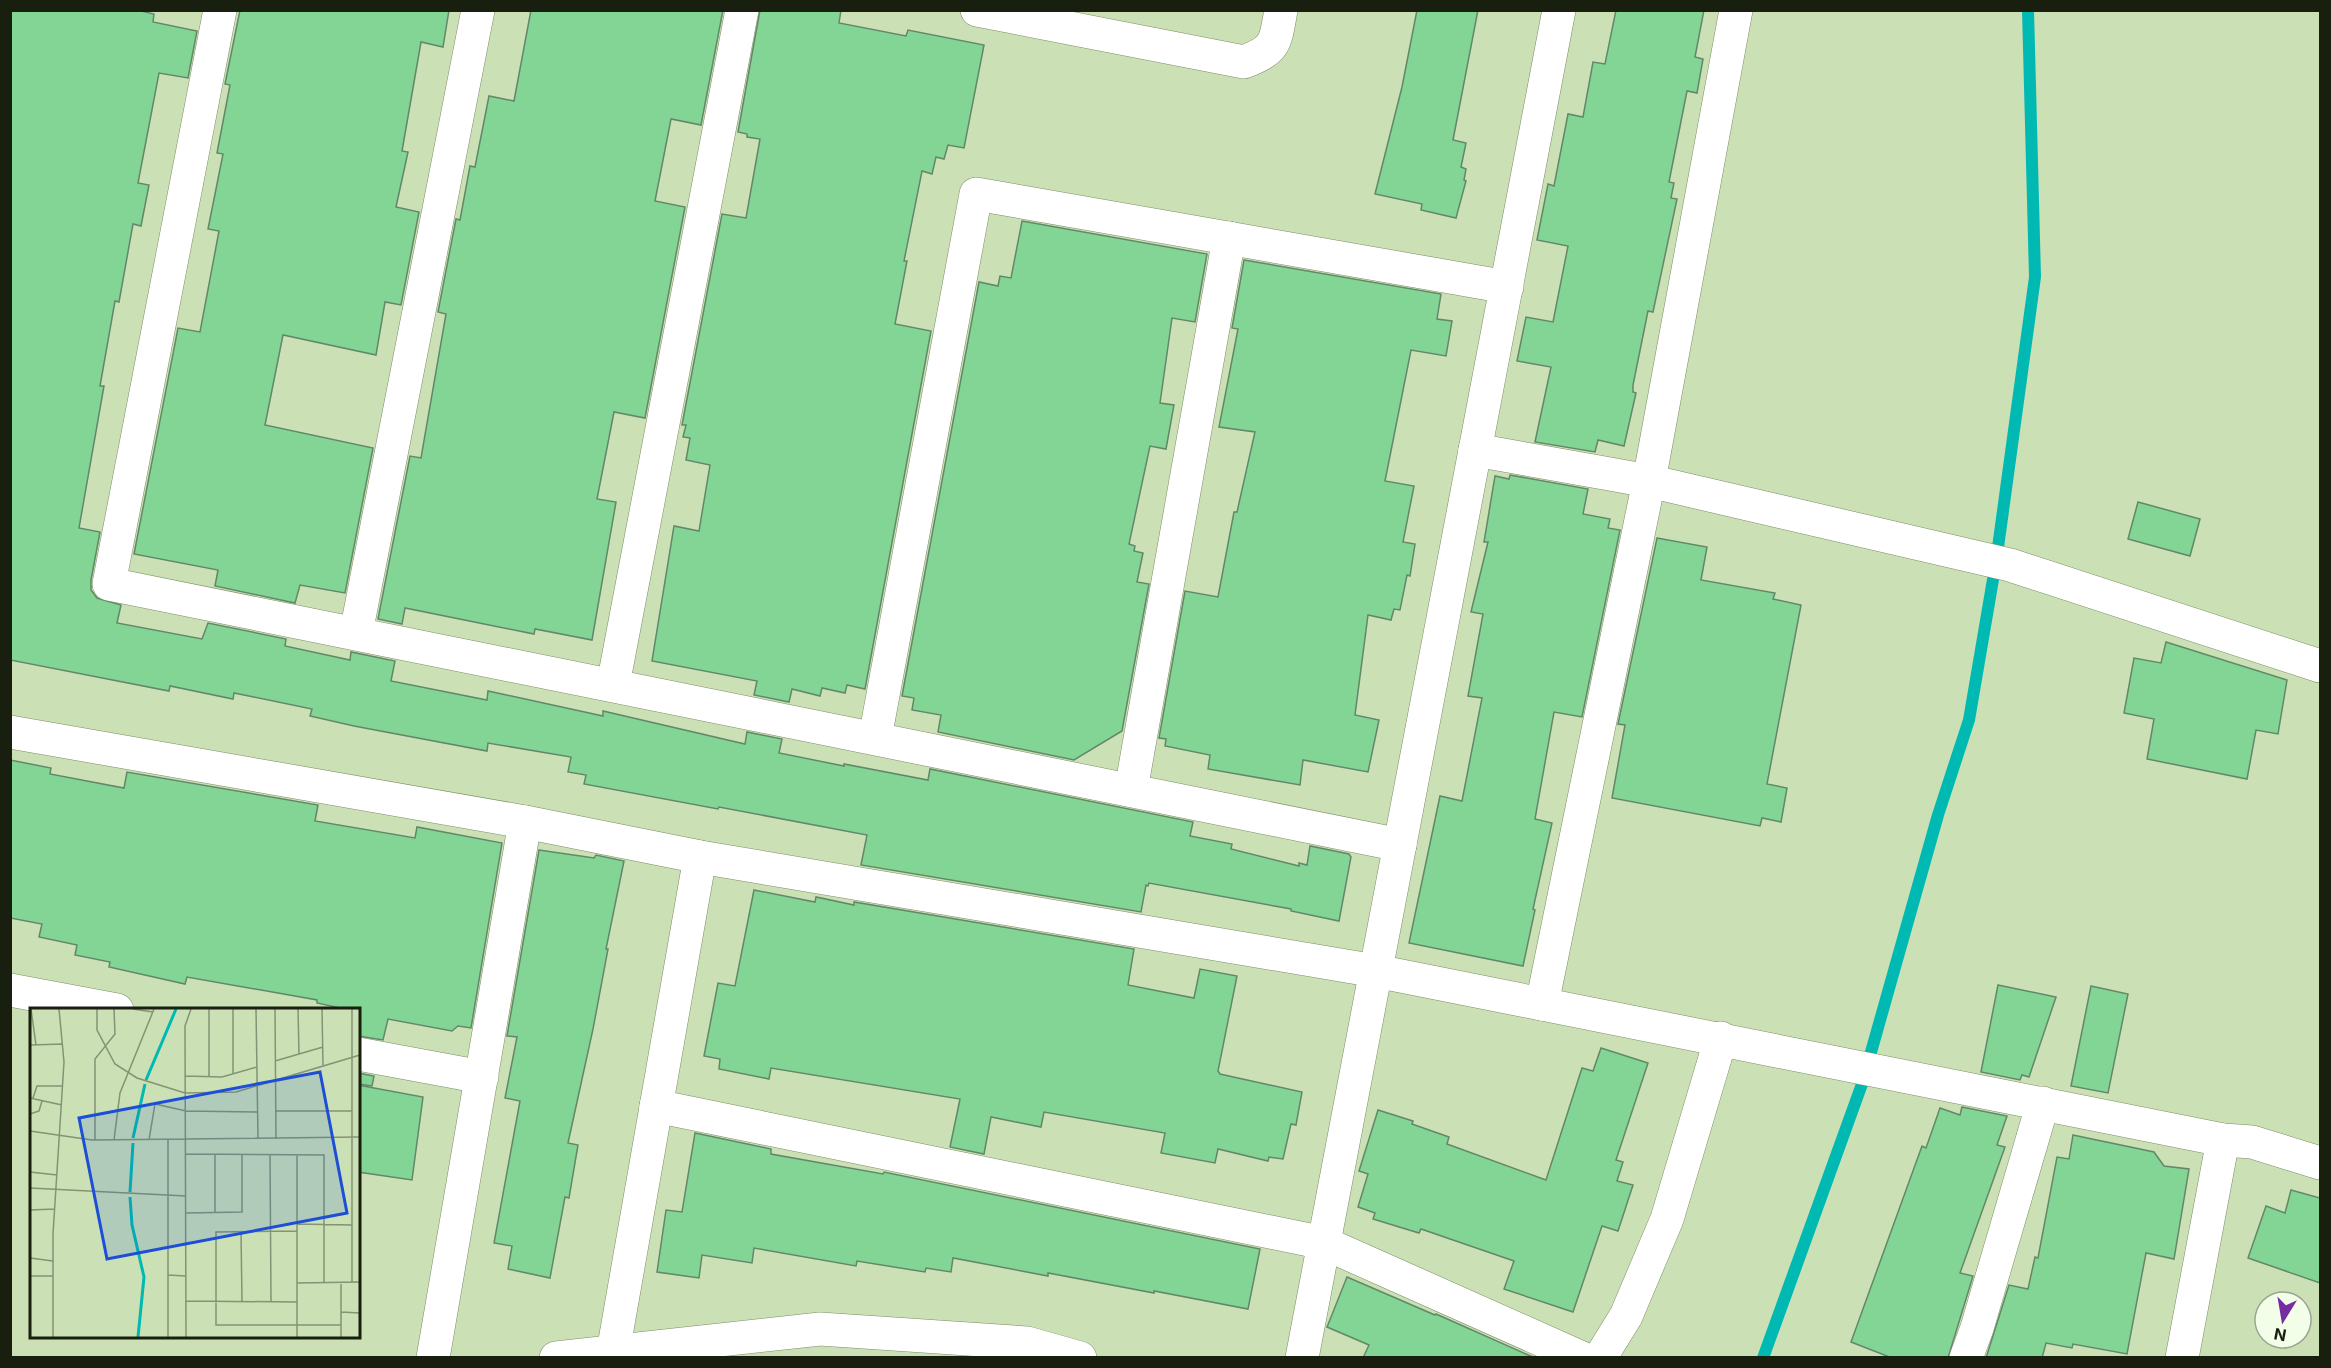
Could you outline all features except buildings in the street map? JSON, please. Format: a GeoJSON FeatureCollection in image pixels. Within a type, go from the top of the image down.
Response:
{"type":"FeatureCollection","features":[{"type":"Feature","properties":{"kind":"street"},"geometry":{"type":"LineString","coordinates":[[220,10],[110,584],[1400,844]]}},
{"type":"Feature","properties":{"kind":"street"},"geometry":{"type":"LineString","coordinates":[[356,633],[478,10]]}},
{"type":"Feature","properties":{"kind":"street"},"geometry":{"type":"LineString","coordinates":[[613,685],[742,10]]}},
{"type":"Feature","properties":{"kind":"street"},"geometry":{"type":"LineString","coordinates":[[977,10],[1022,15],[1244,62],[1262,55],[1275,43],[1281,10]]}},
{"type":"Feature","properties":{"kind":"street"},"geometry":{"type":"LineString","coordinates":[[1302,1358],[1559,10]]}},
{"type":"Feature","properties":{"kind":"street"},"geometry":{"type":"LineString","coordinates":[[1542,1004],[1649,481],[1736,10]]}},
{"type":"Feature","properties":{"kind":"street"},"geometry":{"type":"LineString","coordinates":[[875,738],[976,194],[1507,287]]}},
{"type":"Feature","properties":{"kind":"street"},"geometry":{"type":"LineString","coordinates":[[1131,790],[1229,238]]}},
{"type":"Feature","properties":{"kind":"street"},"geometry":{"type":"LineString","coordinates":[[1475,450],[1649,481],[1908,539],[2010,565],[2320,666]]}},
{"type":"Feature","properties":{"kind":"street"},"geometry":{"type":"LineString","coordinates":[[10,732],[525,822],[700,857],[1376,971],[1721,1038],[2223,1140],[2252,1142],[2320,1163]]}},
{"type":"Feature","properties":{"kind":"street"},"geometry":{"type":"LineString","coordinates":[[433,1358],[525,822]]}},
{"type":"Feature","properties":{"kind":"street"},"geometry":{"type":"LineString","coordinates":[[613,1354],[700,857]]}},
{"type":"Feature","properties":{"kind":"street"},"geometry":{"type":"LineString","coordinates":[[10,990],[106,1008]]}},
{"type":"Feature","properties":{"kind":"street"},"geometry":{"type":"LineString","coordinates":[[1600,1358],[1626,1316],[1667,1219],[1721,1038]]}},
{"type":"Feature","properties":{"kind":"street"},"geometry":{"type":"LineString","coordinates":[[360,1054],[482,1077]]}},
{"type":"Feature","properties":{"kind":"street"},"geometry":{"type":"LineString","coordinates":[[1966,1358],[1977,1328],[2043,1103]]}},
{"type":"Feature","properties":{"kind":"street"},"geometry":{"type":"LineString","coordinates":[[656,1106],[1324,1243],[1582,1358]]}},
{"type":"Feature","properties":{"kind":"street"},"geometry":{"type":"LineString","coordinates":[[2182,1358],[2223,1140]]}},
{"type":"Feature","properties":{"kind":"street"},"geometry":{"type":"LineString","coordinates":[[556,1358],[613,1354],[820,1329],[1027,1343],[1080,1358]]}},
{"type":"Feature","properties":{"kind":"waterway"},"geometry":{"type":"LineString","coordinates":[[1763,1358],[1862,1084],[1938,815],[1969,720],[1996,562],[2035,277],[2028,10]]}}]}
